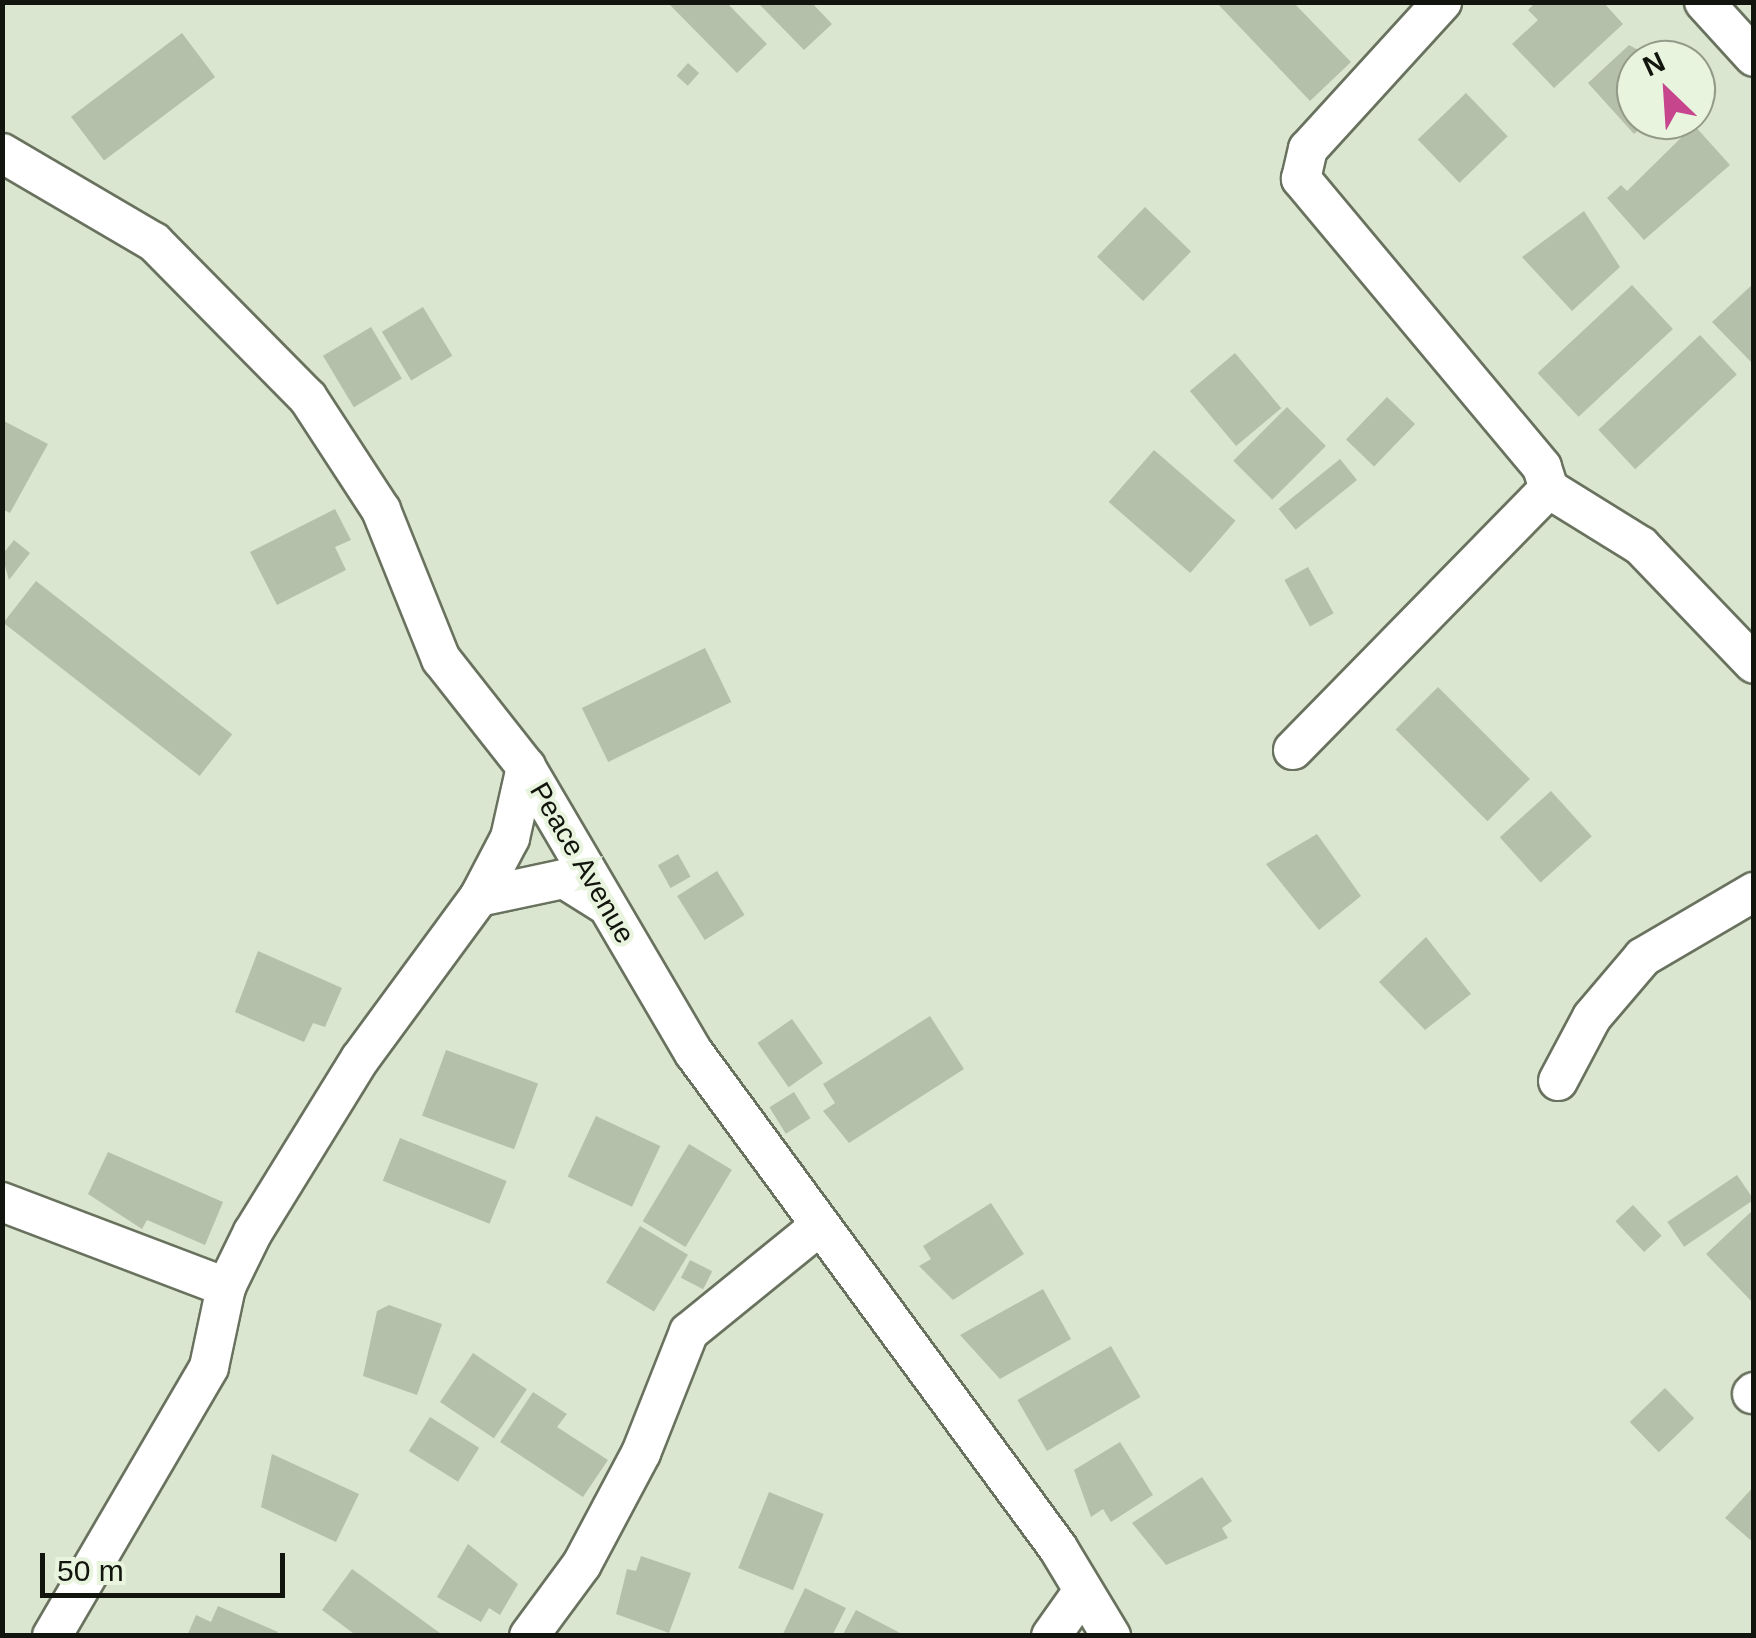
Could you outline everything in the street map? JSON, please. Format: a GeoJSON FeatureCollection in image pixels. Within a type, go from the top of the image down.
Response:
{"type":"FeatureCollection","features":[{"type":"Feature","properties":{"kind":"street"},"geometry":{"type":"LineString","coordinates":[[1442,2],[1308,149],[1301,179],[1542,467],[1548,489],[1641,546],[1754,664]]}},
{"type":"Feature","properties":{"kind":"street"},"geometry":{"type":"LineString","coordinates":[[1704,2],[1754,56]]}},
{"type":"Feature","properties":{"kind":"street","name":"Peace Avenue"},"geometry":{"type":"LineString","coordinates":[[2,153],[154,242],[308,398],[381,510],[440,659],[526,767],[604,904],[817,1228],[865,1280],[1058,1548],[1080,1595],[1110,1636]]}},
{"type":"Feature","properties":{"kind":"street"},"geometry":{"type":"LineString","coordinates":[[1293,750],[1548,489]]}},
{"type":"Feature","properties":{"kind":"street"},"geometry":{"type":"LineString","coordinates":[[52,1636],[202,1381],[226,1287],[360,1059],[479,896],[510,838],[526,767]]}},
{"type":"Feature","properties":{"kind":"street"},"geometry":{"type":"LineString","coordinates":[[479,896],[564,878],[604,904]]}},
{"type":"Feature","properties":{"kind":"street"},"geometry":{"type":"LineString","coordinates":[[1558,1081],[1584,1028],[1643,957],[1754,892]]}},
{"type":"Feature","properties":{"kind":"street"},"geometry":{"type":"LineString","coordinates":[[2,1202],[226,1287]]}},
{"type":"Feature","properties":{"kind":"street"},"geometry":{"type":"LineString","coordinates":[[529,1636],[582,1564],[641,1453],[689,1332],[817,1228]]}},
{"type":"Feature","properties":{"kind":"street"},"geometry":{"type":"LineString","coordinates":[[1051,1636],[1080,1595]]}},
{"type":"Feature","properties":{"kind":"building"},"geometry":{"type":"Polygon","coordinates":[[[667,2],[726,2],[767,44],[737,73],[667,2]]]}},
{"type":"Feature","properties":{"kind":"building"},"geometry":{"type":"Polygon","coordinates":[[[757,2],[811,2],[832,24],[804,50],[757,2]]]}},
{"type":"Feature","properties":{"kind":"building"},"geometry":{"type":"Polygon","coordinates":[[[1216,2],[1293,2],[1351,62],[1310,101],[1216,2]]]}},
{"type":"Feature","properties":{"kind":"building"},"geometry":{"type":"Polygon","coordinates":[[[1536,2],[1603,2],[1623,24],[1554,88],[1512,44],[1538,20],[1528,10],[1536,2]]]}},
{"type":"Feature","properties":{"kind":"building"},"geometry":{"type":"Polygon","coordinates":[[[182,33],[215,77],[104,161],[71,117],[182,33]]]}},
{"type":"Feature","properties":{"kind":"building"},"geometry":{"type":"Polygon","coordinates":[[[1616,57],[1616,114],[1588,83],[1616,57]]]}},
{"type":"Feature","properties":{"kind":"building"},"geometry":{"type":"Polygon","coordinates":[[[688,63],[699,73],[688,86],[677,76],[688,63]]]}},
{"type":"Feature","properties":{"kind":"building"},"geometry":{"type":"Polygon","coordinates":[[[1466,93],[1508,136],[1459,183],[1418,140],[1466,93]]]}},
{"type":"Feature","properties":{"kind":"building"},"geometry":{"type":"Polygon","coordinates":[[[1679,140],[1708,140],[1730,165],[1644,240],[1607,198],[1621,185],[1627,191],[1679,140]]]}},
{"type":"Feature","properties":{"kind":"building"},"geometry":{"type":"Polygon","coordinates":[[[1145,207],[1191,251],[1143,301],[1097,257],[1145,207]]]}},
{"type":"Feature","properties":{"kind":"building"},"geometry":{"type":"Polygon","coordinates":[[[1584,211],[1620,267],[1572,311],[1522,257],[1584,211]]]}},
{"type":"Feature","properties":{"kind":"building"},"geometry":{"type":"Polygon","coordinates":[[[1754,283],[1754,365],[1712,322],[1754,283]]]}},
{"type":"Feature","properties":{"kind":"building"},"geometry":{"type":"Polygon","coordinates":[[[1632,285],[1673,329],[1579,417],[1538,373],[1632,285]]]}},
{"type":"Feature","properties":{"kind":"building"},"geometry":{"type":"Polygon","coordinates":[[[423,307],[452,356],[411,381],[382,332],[423,307]]]}},
{"type":"Feature","properties":{"kind":"building"},"geometry":{"type":"Polygon","coordinates":[[[371,327],[402,378],[354,407],[323,356],[371,327]]]}},
{"type":"Feature","properties":{"kind":"building"},"geometry":{"type":"Polygon","coordinates":[[[1700,335],[1737,374],[1635,469],[1598,430],[1700,335]]]}},
{"type":"Feature","properties":{"kind":"building"},"geometry":{"type":"Polygon","coordinates":[[[1235,353],[1281,408],[1236,446],[1190,391],[1235,353]]]}},
{"type":"Feature","properties":{"kind":"building"},"geometry":{"type":"Polygon","coordinates":[[[1387,397],[1415,424],[1374,467],[1346,439],[1387,397]]]}},
{"type":"Feature","properties":{"kind":"building"},"geometry":{"type":"Polygon","coordinates":[[[1287,407],[1326,446],[1272,500],[1233,461],[1287,407]]]}},
{"type":"Feature","properties":{"kind":"building"},"geometry":{"type":"Polygon","coordinates":[[[2,420],[48,444],[10,513],[2,509],[2,420]]]}},
{"type":"Feature","properties":{"kind":"building"},"geometry":{"type":"Polygon","coordinates":[[[1154,450],[1236,521],[1190,573],[1109,502],[1154,450]]]}},
{"type":"Feature","properties":{"kind":"building"},"geometry":{"type":"Polygon","coordinates":[[[1340,459],[1357,480],[1296,530],[1279,509],[1340,459]]]}},
{"type":"Feature","properties":{"kind":"building"},"geometry":{"type":"Polygon","coordinates":[[[335,509],[351,540],[335,547],[346,570],[277,605],[250,552],[335,509]]]}},
{"type":"Feature","properties":{"kind":"building"},"geometry":{"type":"Polygon","coordinates":[[[14,540],[30,553],[9,580],[2,555],[14,540]]]}},
{"type":"Feature","properties":{"kind":"building"},"geometry":{"type":"Polygon","coordinates":[[[1308,567],[1334,613],[1310,626],[1284,580],[1308,567]]]}},
{"type":"Feature","properties":{"kind":"building"},"geometry":{"type":"Polygon","coordinates":[[[36,581],[232,734],[200,776],[3,623],[36,581]]]}},
{"type":"Feature","properties":{"kind":"building"},"geometry":{"type":"Polygon","coordinates":[[[705,648],[731,702],[608,762],[582,708],[705,648]]]}},
{"type":"Feature","properties":{"kind":"building"},"geometry":{"type":"Polygon","coordinates":[[[1438,687],[1530,779],[1487,821],[1396,729],[1438,687]]]}},
{"type":"Feature","properties":{"kind":"building"},"geometry":{"type":"Polygon","coordinates":[[[1551,791],[1592,836],[1541,883],[1500,837],[1551,791]]]}},
{"type":"Feature","properties":{"kind":"building"},"geometry":{"type":"Polygon","coordinates":[[[1317,834],[1361,896],[1319,930],[1266,864],[1317,834]]]}},
{"type":"Feature","properties":{"kind":"building"},"geometry":{"type":"Polygon","coordinates":[[[678,854],[691,877],[670,888],[658,865],[678,854]]]}},
{"type":"Feature","properties":{"kind":"building"},"geometry":{"type":"Polygon","coordinates":[[[717,871],[745,915],[705,940],[677,896],[717,871]]]}},
{"type":"Feature","properties":{"kind":"building"},"geometry":{"type":"Polygon","coordinates":[[[1426,937],[1471,994],[1425,1030],[1379,982],[1426,937]]]}},
{"type":"Feature","properties":{"kind":"building"},"geometry":{"type":"Polygon","coordinates":[[[258,951],[342,988],[325,1027],[313,1023],[304,1042],[235,1012],[258,951]]]}},
{"type":"Feature","properties":{"kind":"building"},"geometry":{"type":"Polygon","coordinates":[[[930,1016],[964,1069],[849,1143],[823,1111],[835,1103],[823,1084],[930,1016]]]}},
{"type":"Feature","properties":{"kind":"building"},"geometry":{"type":"Polygon","coordinates":[[[792,1019],[823,1063],[789,1087],[758,1043],[792,1019]]]}},
{"type":"Feature","properties":{"kind":"building"},"geometry":{"type":"Polygon","coordinates":[[[446,1050],[538,1084],[514,1149],[422,1116],[446,1050]]]}},
{"type":"Feature","properties":{"kind":"building"},"geometry":{"type":"Polygon","coordinates":[[[794,1092],[810,1118],[786,1134],[769,1107],[794,1092]]]}},
{"type":"Feature","properties":{"kind":"building"},"geometry":{"type":"Polygon","coordinates":[[[596,1116],[660,1146],[632,1207],[568,1177],[596,1116]]]}},
{"type":"Feature","properties":{"kind":"building"},"geometry":{"type":"Polygon","coordinates":[[[400,1138],[507,1181],[489,1224],[383,1181],[400,1138]]]}},
{"type":"Feature","properties":{"kind":"building"},"geometry":{"type":"Polygon","coordinates":[[[689,1144],[732,1170],[686,1247],[643,1221],[689,1144]]]}},
{"type":"Feature","properties":{"kind":"building"},"geometry":{"type":"Polygon","coordinates":[[[108,1152],[223,1202],[205,1245],[147,1220],[142,1229],[88,1194],[108,1152]]]}},
{"type":"Feature","properties":{"kind":"building"},"geometry":{"type":"Polygon","coordinates":[[[1737,1175],[1754,1200],[1684,1247],[1667,1222],[1737,1175]]]}},
{"type":"Feature","properties":{"kind":"building"},"geometry":{"type":"Polygon","coordinates":[[[991,1203],[1024,1254],[953,1300],[919,1266],[931,1259],[923,1246],[991,1203]]]}},
{"type":"Feature","properties":{"kind":"building"},"geometry":{"type":"Polygon","coordinates":[[[1633,1205],[1662,1236],[1644,1252],[1615,1221],[1633,1205]]]}},
{"type":"Feature","properties":{"kind":"building"},"geometry":{"type":"Polygon","coordinates":[[[1754,1209],[1754,1304],[1706,1254],[1754,1209]]]}},
{"type":"Feature","properties":{"kind":"building"},"geometry":{"type":"Polygon","coordinates":[[[640,1226],[688,1255],[654,1311],[606,1283],[640,1226]]]}},
{"type":"Feature","properties":{"kind":"building"},"geometry":{"type":"Polygon","coordinates":[[[690,1260],[712,1271],[703,1289],[681,1278],[690,1260]]]}},
{"type":"Feature","properties":{"kind":"building"},"geometry":{"type":"Polygon","coordinates":[[[1043,1289],[1071,1339],[1000,1379],[960,1335],[1043,1289]]]}},
{"type":"Feature","properties":{"kind":"building"},"geometry":{"type":"Polygon","coordinates":[[[389,1305],[442,1324],[417,1395],[363,1376],[377,1311],[389,1305]]]}},
{"type":"Feature","properties":{"kind":"building"},"geometry":{"type":"Polygon","coordinates":[[[1111,1346],[1140,1397],[1047,1451],[1017,1400],[1111,1346]]]}},
{"type":"Feature","properties":{"kind":"building"},"geometry":{"type":"Polygon","coordinates":[[[473,1353],[527,1389],[494,1438],[440,1402],[473,1353]]]}},
{"type":"Feature","properties":{"kind":"building"},"geometry":{"type":"Polygon","coordinates":[[[1665,1388],[1694,1418],[1659,1452],[1630,1422],[1665,1388]]]}},
{"type":"Feature","properties":{"kind":"building"},"geometry":{"type":"Polygon","coordinates":[[[533,1392],[567,1414],[557,1427],[608,1460],[583,1497],[500,1442],[533,1392]]]}},
{"type":"Feature","properties":{"kind":"building"},"geometry":{"type":"Polygon","coordinates":[[[430,1417],[479,1448],[458,1482],[409,1451],[430,1417]]]}},
{"type":"Feature","properties":{"kind":"building"},"geometry":{"type":"Polygon","coordinates":[[[1120,1442],[1153,1495],[1111,1522],[1103,1509],[1091,1517],[1074,1470],[1120,1442]]]}},
{"type":"Feature","properties":{"kind":"building"},"geometry":{"type":"Polygon","coordinates":[[[272,1454],[359,1494],[336,1542],[261,1507],[272,1454]]]}},
{"type":"Feature","properties":{"kind":"building"},"geometry":{"type":"Polygon","coordinates":[[[1202,1477],[1232,1521],[1222,1528],[1228,1538],[1166,1565],[1132,1523],[1202,1477]]]}},
{"type":"Feature","properties":{"kind":"building"},"geometry":{"type":"Polygon","coordinates":[[[1754,1486],[1754,1543],[1725,1518],[1754,1486]]]}},
{"type":"Feature","properties":{"kind":"building"},"geometry":{"type":"Polygon","coordinates":[[[769,1492],[824,1514],[793,1590],[738,1568],[769,1492]]]}},
{"type":"Feature","properties":{"kind":"building"},"geometry":{"type":"Polygon","coordinates":[[[468,1544],[518,1584],[500,1615],[489,1608],[481,1622],[437,1597],[468,1544]]]}},
{"type":"Feature","properties":{"kind":"building"},"geometry":{"type":"Polygon","coordinates":[[[641,1556],[691,1573],[669,1633],[616,1614],[627,1569],[636,1571],[641,1556]]]}},
{"type":"Feature","properties":{"kind":"building"},"geometry":{"type":"Polygon","coordinates":[[[352,1569],[444,1636],[357,1636],[322,1610],[352,1569]]]}},
{"type":"Feature","properties":{"kind":"building"},"geometry":{"type":"Polygon","coordinates":[[[805,1588],[846,1608],[832,1636],[782,1636],[805,1588]]]}},
{"type":"Feature","properties":{"kind":"building"},"geometry":{"type":"Polygon","coordinates":[[[218,1606],[278,1632],[276,1636],[187,1636],[196,1615],[211,1622],[218,1606]]]}},
{"type":"Feature","properties":{"kind":"building"},"geometry":{"type":"Polygon","coordinates":[[[856,1610],[906,1636],[842,1636],[856,1610]]]}}]}
